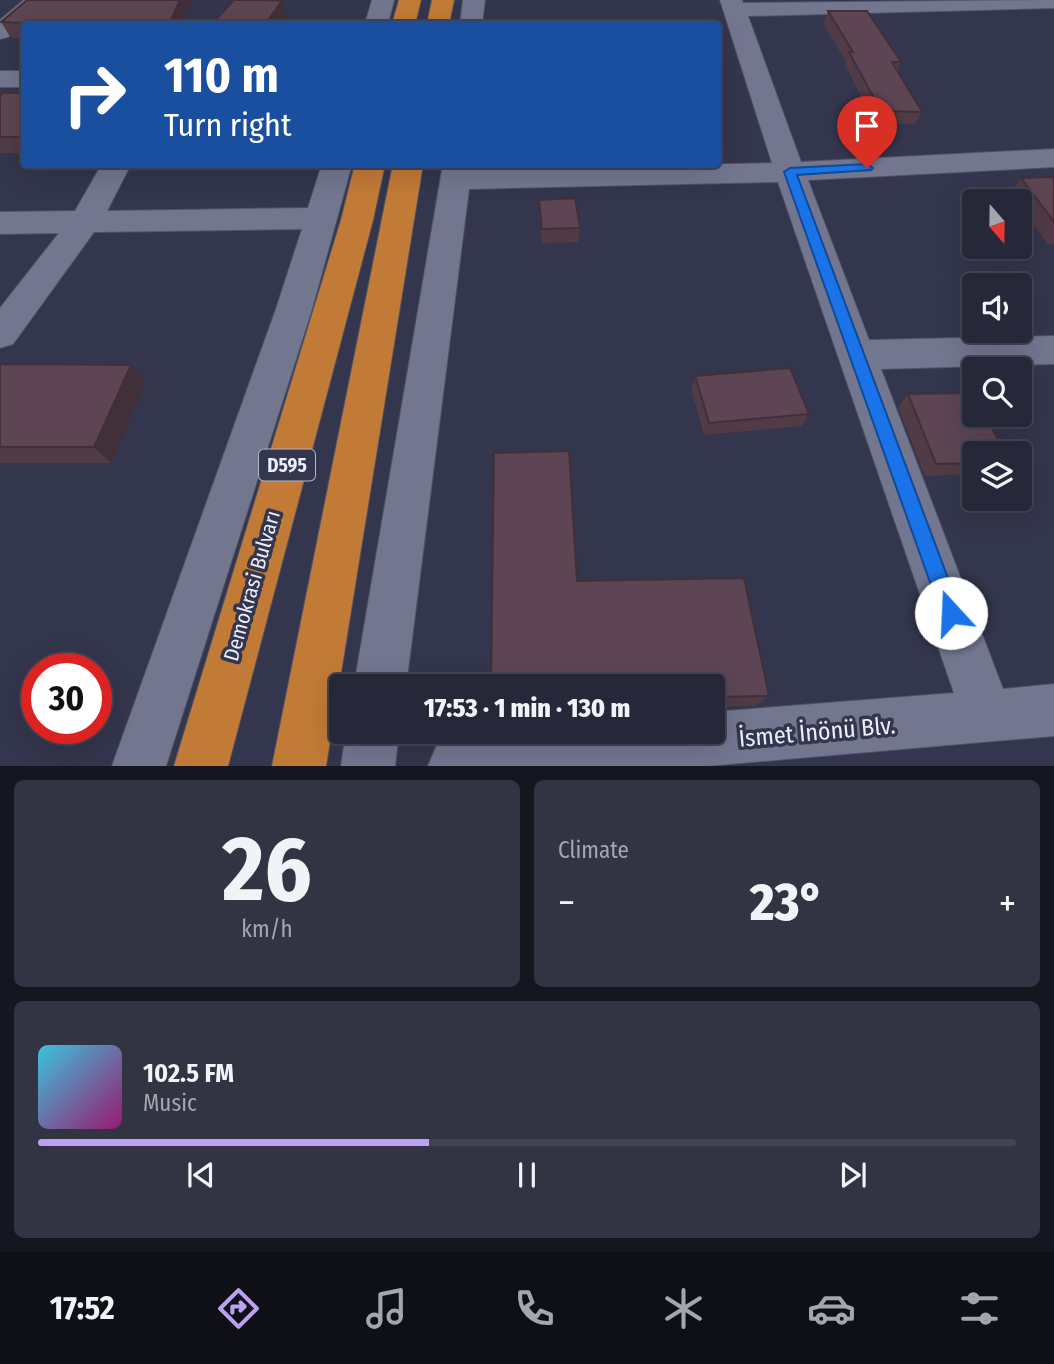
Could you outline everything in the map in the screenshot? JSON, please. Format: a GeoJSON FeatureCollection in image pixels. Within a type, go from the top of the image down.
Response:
{"type":"FeatureCollection","features":[{"type":"Feature","properties":{"kind":"highway"},"geometry":{"type":"LineString","coordinates":[[405,21],[410,0]]}},
{"type":"Feature","properties":{"kind":"highway"},"geometry":{"type":"LineString","coordinates":[[439,21],[443,0]]}},
{"type":"Feature","properties":{"kind":"highway","name":"Demokrasi Bulvarı"},"geometry":{"type":"LineString","coordinates":[[201,765],[369,168]]}},
{"type":"Feature","properties":{"kind":"highway"},"geometry":{"type":"LineString","coordinates":[[299,765],[407,168]]}},
{"type":"Feature","properties":{"kind":"street"},"geometry":{"type":"LineString","coordinates":[[0,32],[38,0]]}},
{"type":"Feature","properties":{"kind":"street"},"geometry":{"type":"LineString","coordinates":[[378,21],[383,0]]}},
{"type":"Feature","properties":{"kind":"street"},"geometry":{"type":"LineString","coordinates":[[471,21],[474,0]]}},
{"type":"Feature","properties":{"kind":"street"},"geometry":{"type":"LineString","coordinates":[[988,717],[790,172],[733,5],[1054,1]]}},
{"type":"Feature","properties":{"kind":"street"},"geometry":{"type":"LineString","coordinates":[[0,79],[21,79]]}},
{"type":"Feature","properties":{"kind":"street"},"geometry":{"type":"LineString","coordinates":[[382,674],[457,172],[790,172],[1054,158]]}},
{"type":"Feature","properties":{"kind":"street"},"geometry":{"type":"LineString","coordinates":[[0,334],[85,222],[115,168]]}},
{"type":"Feature","properties":{"kind":"street"},"geometry":{"type":"LineString","coordinates":[[139,765],[294,309],[336,168]]}},
{"type":"Feature","properties":{"kind":"street"},"geometry":{"type":"LineString","coordinates":[[0,223],[321,218]]}},
{"type":"Feature","properties":{"kind":"street"},"geometry":{"type":"LineString","coordinates":[[858,355],[1054,350]]}},
{"type":"Feature","properties":{"kind":"street","name":"İsmet İnönü Blv."},"geometry":{"type":"LineString","coordinates":[[455,765],[473,757],[738,738],[1054,710]]}},
{"type":"Feature","properties":{"kind":"street"},"geometry":{"type":"LineString","coordinates":[[368,765],[371,744]]}},
{"type":"Feature","properties":{"kind":"building"},"geometry":{"type":"Polygon","coordinates":[[[27,0],[180,0],[170,21],[1,22],[27,0]]]}},
{"type":"Feature","properties":{"kind":"building"},"geometry":{"type":"Polygon","coordinates":[[[234,0],[282,1],[267,21],[215,21],[234,0]]]}},
{"type":"Feature","properties":{"kind":"building"},"geometry":{"type":"Polygon","coordinates":[[[828,11],[867,11],[901,62],[892,62],[922,112],[881,111],[849,52],[853,52],[828,11]]]}},
{"type":"Feature","properties":{"kind":"building"},"geometry":{"type":"Polygon","coordinates":[[[3,93],[21,93],[21,137],[0,137],[0,96],[3,93]]]}},
{"type":"Feature","properties":{"kind":"building"},"geometry":{"type":"Polygon","coordinates":[[[721,131],[725,147],[721,148],[721,131]]]}},
{"type":"Feature","properties":{"kind":"building"},"geometry":{"type":"Polygon","coordinates":[[[1054,177],[1054,222],[1032,189],[1021,178],[1054,177]]]}},
{"type":"Feature","properties":{"kind":"building"},"geometry":{"type":"Polygon","coordinates":[[[575,198],[580,228],[542,229],[539,200],[575,198]]]}},
{"type":"Feature","properties":{"kind":"building"},"geometry":{"type":"Polygon","coordinates":[[[0,364],[131,365],[94,447],[0,447],[0,364]]]}},
{"type":"Feature","properties":{"kind":"building"},"geometry":{"type":"Polygon","coordinates":[[[790,368],[809,414],[709,423],[695,376],[790,368]]]}},
{"type":"Feature","properties":{"kind":"building"},"geometry":{"type":"Polygon","coordinates":[[[962,393],[962,427],[991,427],[999,441],[962,441],[962,463],[936,464],[908,394],[962,393]]]}},
{"type":"Feature","properties":{"kind":"building"},"geometry":{"type":"Polygon","coordinates":[[[569,451],[577,581],[744,578],[769,696],[725,697],[725,674],[491,674],[494,453],[569,451]]]}},
{"type":"Feature","properties":{"kind":"route"},"geometry":{"type":"LineString","coordinates":[[867,168],[790,172],[951,613]]}}]}
